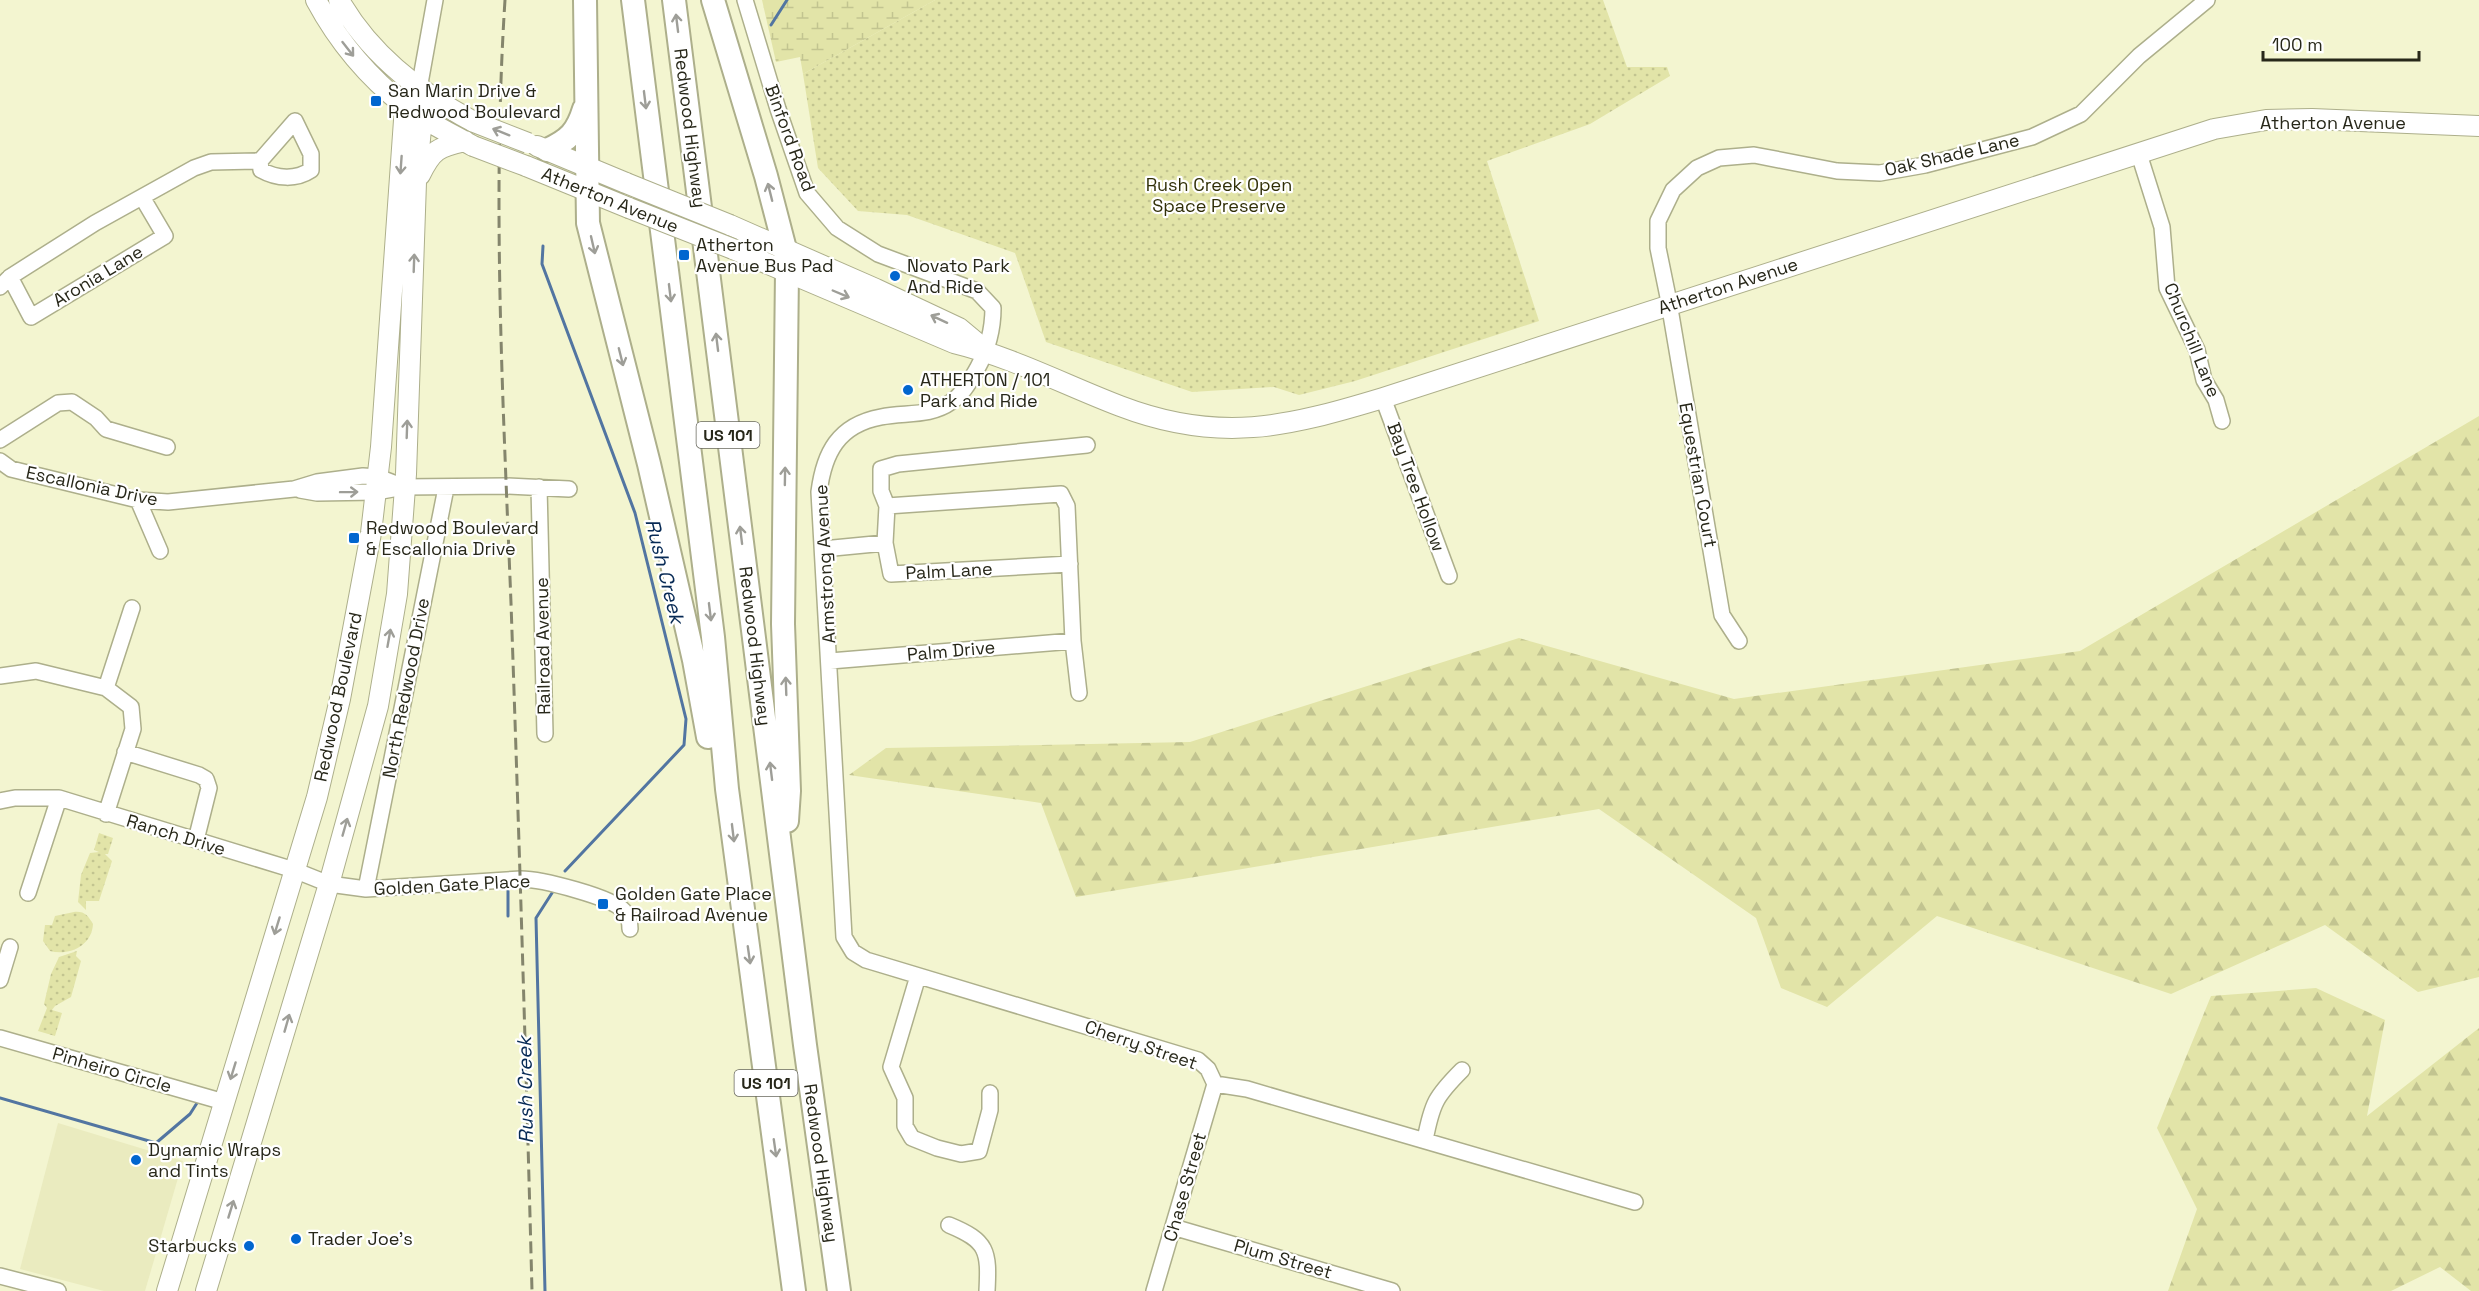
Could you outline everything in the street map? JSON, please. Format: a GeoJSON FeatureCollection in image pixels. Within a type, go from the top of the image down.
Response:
{"type":"FeatureCollection","features":[{"type":"Feature","properties":{"kind":"highway"},"geometry":{"type":"LineString","coordinates":[[585,0],[588,223],[684,615],[710,747],[727,789]]}},
{"type":"Feature","properties":{"kind":"highway","name":"US 101"},"geometry":{"type":"LineString","coordinates":[[633,0],[711,625],[727,789],[794,1291]]}},
{"type":"Feature","properties":{"kind":"highway","name":"Redwood Highway"},"geometry":{"type":"LineString","coordinates":[[674,0],[783,870],[839,1291]]}},
{"type":"Feature","properties":{"kind":"highway"},"geometry":{"type":"LineString","coordinates":[[713,0],[766,176],[786,260],[783,624],[789,791],[783,870]]}},
{"type":"Feature","properties":{"kind":"highway"},"geometry":{"type":"LineString","coordinates":[[537,147],[560,144],[575,131],[585,104]]}},
{"type":"Feature","properties":{"kind":"main road","name":"Atherton Avenue"},"geometry":{"type":"LineString","coordinates":[[316,0],[329,25],[370,75],[405,106],[422,117],[469,143],[733,249],[786,260]]}},
{"type":"Feature","properties":{"kind":"main road","name":"Atherton Avenue"},"geometry":{"type":"LineString","coordinates":[[339,0],[362,34],[381,56],[419,89],[474,122],[730,225],[786,260],[954,343],[987,351],[1121,407],[1160,419],[1197,426],[1233,429],[1266,427],[1313,419],[1383,398],[2214,129],[2265,120],[2312,119],[2479,126]]}},
{"type":"Feature","properties":{"kind":"main road","name":"Redwood Boulevard"},"geometry":{"type":"LineString","coordinates":[[167,1291],[317,796],[340,699],[377,484],[387,382],[405,106],[419,89]]}},
{"type":"Feature","properties":{"kind":"main road","name":"Redwood Boulevard"},"geometry":{"type":"LineString","coordinates":[[206,1291],[329,884],[378,706],[397,594],[404,487],[416,182],[422,117],[419,89]]}},
{"type":"Feature","properties":{"kind":"main road"},"geometry":{"type":"LineString","coordinates":[[416,182],[428,158],[439,148],[469,143]]}},
{"type":"Feature","properties":{"kind":"street","name":"Redwood Boulevard"},"geometry":{"type":"LineString","coordinates":[[419,89],[435,0]]}},
{"type":"Feature","properties":{"kind":"street","name":"Binford Road"},"geometry":{"type":"LineString","coordinates":[[746,0],[778,109],[807,193],[837,228],[878,254],[977,291],[993,308],[993,325],[987,351]]}},
{"type":"Feature","properties":{"kind":"street","name":"Oak Shade Lane"},"geometry":{"type":"LineString","coordinates":[[1669,305],[1658,248],[1658,221],[1673,190],[1697,168],[1726,156],[1754,155],[1836,171],[1880,173],[1925,165],[2032,137],[2081,114],[2139,56],[2207,0]]}},
{"type":"Feature","properties":{"kind":"street","name":"Churchill Lane"},"geometry":{"type":"LineString","coordinates":[[2139,154],[2162,227],[2167,288],[2197,350],[2204,380],[2216,400],[2222,421]]}},
{"type":"Feature","properties":{"kind":"street"},"geometry":{"type":"LineString","coordinates":[[5,282],[95,223],[194,168],[211,162],[260,161]]}},
{"type":"Feature","properties":{"kind":"street","name":"Aronia Lane"},"geometry":{"type":"LineString","coordinates":[[5,282],[31,317],[165,236],[142,197]]}},
{"type":"Feature","properties":{"kind":"street","name":"Equestrian Court"},"geometry":{"type":"LineString","coordinates":[[1669,305],[1722,615],[1739,641]]}},
{"type":"Feature","properties":{"kind":"street","name":"Armstrong Avenue"},"geometry":{"type":"LineString","coordinates":[[834,770],[830,661],[819,492],[822,470],[830,451],[841,437],[856,425],[873,420],[920,414],[940,408],[952,401],[968,384],[987,351]]}},
{"type":"Feature","properties":{"kind":"street","name":"Bay Tree Hollow"},"geometry":{"type":"LineString","coordinates":[[1383,398],[1449,576]]}},
{"type":"Feature","properties":{"kind":"street"},"geometry":{"type":"LineString","coordinates":[[0,440],[58,403],[72,402],[96,417],[106,429],[167,447]]}},
{"type":"Feature","properties":{"kind":"street","name":"Palm Lane"},"geometry":{"type":"LineString","coordinates":[[1070,564],[891,574],[885,543],[887,506],[881,491],[881,469],[898,464],[1087,445]]}},
{"type":"Feature","properties":{"kind":"street","name":"Escallonia Drive"},"geometry":{"type":"LineString","coordinates":[[0,461],[10,469],[138,500],[168,502],[294,489],[317,482],[363,476],[377,484],[404,487],[569,489]]}},
{"type":"Feature","properties":{"kind":"street","name":"Railroad Avenue"},"geometry":{"type":"LineString","coordinates":[[539,487],[545,734]]}},
{"type":"Feature","properties":{"kind":"street","name":"North Redwood Drive"},"geometry":{"type":"LineString","coordinates":[[366,890],[446,488]]}},
{"type":"Feature","properties":{"kind":"street"},"geometry":{"type":"LineString","coordinates":[[887,506],[1061,494],[1067,506],[1073,641],[1079,693]]}},
{"type":"Feature","properties":{"kind":"street"},"geometry":{"type":"LineString","coordinates":[[138,500],[160,551]]}},
{"type":"Feature","properties":{"kind":"street"},"geometry":{"type":"LineString","coordinates":[[823,549],[885,543]]}},
{"type":"Feature","properties":{"kind":"street"},"geometry":{"type":"LineString","coordinates":[[106,688],[132,608]]}},
{"type":"Feature","properties":{"kind":"street","name":"Palm Drive"},"geometry":{"type":"LineString","coordinates":[[830,661],[1073,641]]}},
{"type":"Feature","properties":{"kind":"street"},"geometry":{"type":"LineString","coordinates":[[0,676],[36,670],[106,688],[131,707],[133,729],[106,814]]}},
{"type":"Feature","properties":{"kind":"street"},"geometry":{"type":"LineString","coordinates":[[125,752],[206,779],[209,788],[196,840]]}},
{"type":"Feature","properties":{"kind":"street","name":"Cherry Street"},"geometry":{"type":"LineString","coordinates":[[834,770],[844,938],[854,951],[866,960],[1198,1060],[1208,1069],[1215,1084],[1247,1089],[1635,1202]]}},
{"type":"Feature","properties":{"kind":"street","name":"Ranch Drive"},"geometry":{"type":"LineString","coordinates":[[0,801],[15,798],[59,798],[294,870]]}},
{"type":"Feature","properties":{"kind":"street"},"geometry":{"type":"LineString","coordinates":[[28,893],[59,798]]}},
{"type":"Feature","properties":{"kind":"street","name":"Golden Gate Place"},"geometry":{"type":"LineString","coordinates":[[294,870],[329,884],[366,890],[531,879],[616,904],[627,915],[630,929]]}},
{"type":"Feature","properties":{"kind":"street"},"geometry":{"type":"LineString","coordinates":[[0,980],[10,947]]}},
{"type":"Feature","properties":{"kind":"street"},"geometry":{"type":"LineString","coordinates":[[918,976],[891,1067],[905,1098],[905,1126],[912,1138],[961,1154],[980,1151],[990,1110],[990,1093]]}},
{"type":"Feature","properties":{"kind":"street","name":"Pinheiro Circle"},"geometry":{"type":"LineString","coordinates":[[0,1038],[224,1102]]}},
{"type":"Feature","properties":{"kind":"street"},"geometry":{"type":"LineString","coordinates":[[1425,1140],[1431,1109],[1441,1091],[1462,1070]]}},
{"type":"Feature","properties":{"kind":"street","name":"Chase Street"},"geometry":{"type":"LineString","coordinates":[[1154,1291],[1215,1084]]}},
{"type":"Feature","properties":{"kind":"street"},"geometry":{"type":"LineString","coordinates":[[949,1225],[970,1234],[984,1248],[988,1262],[987,1291]]}},
{"type":"Feature","properties":{"kind":"street","name":"Plum Street"},"geometry":{"type":"LineString","coordinates":[[1173,1227],[1392,1291]]}},
{"type":"Feature","properties":{"kind":"street"},"geometry":{"type":"LineString","coordinates":[[0,1276],[19,1286],[58,1291]]}},
{"type":"Feature","properties":{"kind":"shaded area"},"geometry":{"type":"Polygon","coordinates":[[[58,1123],[183,1161],[145,1291],[104,1291],[20,1269],[58,1123]]]}},
{"type":"Feature","properties":{"kind":"green space"},"geometry":{"type":"Polygon","coordinates":[[[762,0],[935,0],[803,74],[800,57],[776,62],[762,0]]]}},
{"type":"Feature","properties":{"kind":"green space","name":"Rush Creek Open Space Preserve"},"geometry":{"type":"Polygon","coordinates":[[[935,0],[1603,0],[1627,67],[1667,67],[1670,76],[1590,124],[1487,161],[1539,321],[1355,381],[1299,395],[1274,387],[1192,392],[1046,342],[1015,253],[907,215],[858,211],[818,168],[803,74],[935,0]]]}},
{"type":"Feature","properties":{"kind":"green space"},"geometry":{"type":"Polygon","coordinates":[[[2479,416],[2479,977],[2418,992],[2325,925],[2171,994],[1937,916],[1827,1007],[1781,988],[1756,918],[1599,809],[1076,897],[1041,803],[849,775],[886,748],[1190,742],[1519,638],[1734,699],[2080,651],[2479,416]]]}},
{"type":"Feature","properties":{"kind":"green space"},"geometry":{"type":"Polygon","coordinates":[[[99,833],[113,838],[108,854],[105,854],[112,861],[99,901],[86,901],[86,910],[78,902],[81,875],[90,853],[99,852],[94,850],[99,833]]]}},
{"type":"Feature","properties":{"kind":"green space"},"geometry":{"type":"Polygon","coordinates":[[[74,912],[86,915],[93,924],[89,938],[84,944],[72,950],[50,951],[43,941],[45,925],[52,925],[55,916],[74,912]]]}},
{"type":"Feature","properties":{"kind":"green space"},"geometry":{"type":"Polygon","coordinates":[[[77,951],[76,956],[81,961],[71,997],[52,1010],[62,1013],[55,1036],[38,1031],[47,1008],[44,1004],[51,974],[59,957],[77,951]]]}},
{"type":"Feature","properties":{"kind":"green space"},"geometry":{"type":"Polygon","coordinates":[[[2316,988],[2385,1020],[2367,1116],[2479,1028],[2479,1291],[2471,1291],[2440,1267],[2391,1291],[2168,1291],[2197,1209],[2157,1128],[2211,996],[2316,988]]]}},
{"type":"Feature","properties":{"kind":"waterway","name":"Rush Creek"},"geometry":{"type":"LineString","coordinates":[[771,25],[787,0]]}},
{"type":"Feature","properties":{"kind":"waterway","name":"Rush Creek"},"geometry":{"type":"LineString","coordinates":[[543,246],[542,264],[635,513],[686,719],[684,745],[565,871]]}},
{"type":"Feature","properties":{"kind":"waterway"},"geometry":{"type":"LineString","coordinates":[[508,891],[508,916]]}},
{"type":"Feature","properties":{"kind":"waterway","name":"Rush Creek"},"geometry":{"type":"LineString","coordinates":[[545,1291],[536,918],[552,893]]}},
{"type":"Feature","properties":{"kind":"waterway"},"geometry":{"type":"LineString","coordinates":[[0,1098],[156,1143],[190,1114],[197,1103]]}},
{"type":"Feature","properties":{"kind":"railway"},"geometry":{"type":"LineString","coordinates":[[505,0],[499,151],[500,302],[532,1291]]}},
{"type":"Feature","properties":{"kind":"place","name":"San Marin Drive & Redwood Boulevard"},"geometry":{"type":"Point","coordinates":[376,101]}},
{"type":"Feature","properties":{"kind":"place","name":"Atherton Avenue Bus Pad"},"geometry":{"type":"Point","coordinates":[684,255]}},
{"type":"Feature","properties":{"kind":"place","name":"Novato Park And Ride"},"geometry":{"type":"Point","coordinates":[895,276]}},
{"type":"Feature","properties":{"kind":"place","name":"ATHERTON / 101 Park and Ride"},"geometry":{"type":"Point","coordinates":[908,390]}},
{"type":"Feature","properties":{"kind":"place","name":"Redwood Boulevard & Escallonia Drive"},"geometry":{"type":"Point","coordinates":[354,538]}},
{"type":"Feature","properties":{"kind":"place","name":"Golden Gate Place & Railroad Avenue"},"geometry":{"type":"Point","coordinates":[603,904]}},
{"type":"Feature","properties":{"kind":"place","name":"Dynamic Wraps and Tints"},"geometry":{"type":"Point","coordinates":[136,1160]}},
{"type":"Feature","properties":{"kind":"place","name":"Trader Joe's"},"geometry":{"type":"Point","coordinates":[296,1239]}},
{"type":"Feature","properties":{"kind":"place","name":"Starbucks"},"geometry":{"type":"Point","coordinates":[249,1246]}}]}
